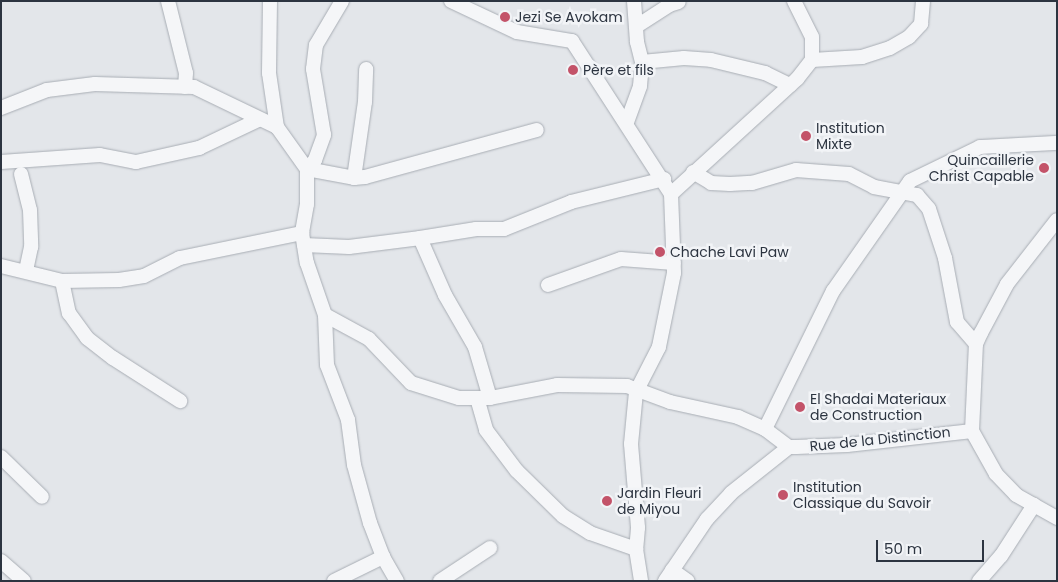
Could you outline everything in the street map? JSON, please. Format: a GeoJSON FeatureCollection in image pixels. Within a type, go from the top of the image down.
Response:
{"type":"FeatureCollection","features":[{"type":"Feature","properties":{"kind":"street"},"geometry":{"type":"LineString","coordinates":[[168,1],[186,73],[185,87]]}},
{"type":"Feature","properties":{"kind":"street"},"geometry":{"type":"LineString","coordinates":[[270,1],[269,73],[277,127],[307,169],[307,204],[303,239],[325,315],[327,365],[348,420],[354,465],[383,557],[397,581]]}},
{"type":"Feature","properties":{"kind":"street"},"geometry":{"type":"LineString","coordinates":[[307,169],[315,160],[324,135],[312,69],[316,45],[342,1]]}},
{"type":"Feature","properties":{"kind":"street"},"geometry":{"type":"LineString","coordinates":[[627,122],[640,86],[642,62],[637,42],[634,1]]}},
{"type":"Feature","properties":{"kind":"street"},"geometry":{"type":"LineString","coordinates":[[672,194],[693,172],[790,85],[812,60],[812,37],[794,1]]}},
{"type":"Feature","properties":{"kind":"street"},"geometry":{"type":"LineString","coordinates":[[803,1],[804,24]]}},
{"type":"Feature","properties":{"kind":"street"},"geometry":{"type":"LineString","coordinates":[[812,60],[862,57],[890,48],[910,37],[921,24],[923,1]]}},
{"type":"Feature","properties":{"kind":"street"},"geometry":{"type":"LineString","coordinates":[[452,2],[517,32],[572,40],[672,194],[674,263],[664,328],[636,392],[630,444],[637,520],[636,549],[641,581]]}},
{"type":"Feature","properties":{"kind":"street"},"geometry":{"type":"LineString","coordinates":[[637,26],[668,5],[679,2]]}},
{"type":"Feature","properties":{"kind":"street"},"geometry":{"type":"LineString","coordinates":[[642,62],[684,58],[711,60],[765,73],[790,85]]}},
{"type":"Feature","properties":{"kind":"street"},"geometry":{"type":"LineString","coordinates":[[354,178],[364,110],[366,69]]}},
{"type":"Feature","properties":{"kind":"street"},"geometry":{"type":"LineString","coordinates":[[1,108],[47,90],[95,84],[194,87],[214,95],[258,120],[277,127]]}},
{"type":"Feature","properties":{"kind":"street"},"geometry":{"type":"LineString","coordinates":[[1,162],[100,155],[136,162],[199,148],[258,120]]}},
{"type":"Feature","properties":{"kind":"street"},"geometry":{"type":"LineString","coordinates":[[307,169],[354,178],[537,130]]}},
{"type":"Feature","properties":{"kind":"street"},"geometry":{"type":"LineString","coordinates":[[765,428],[833,291],[902,192],[915,177],[980,147],[1057,142]]}},
{"type":"Feature","properties":{"kind":"street"},"geometry":{"type":"LineString","coordinates":[[693,172],[711,183],[730,184],[752,183],[796,170],[849,174],[874,187],[917,195],[929,209],[945,258],[957,322],[976,344]]}},
{"type":"Feature","properties":{"kind":"street"},"geometry":{"type":"LineString","coordinates":[[21,174],[30,210],[31,246],[26,270]]}},
{"type":"Feature","properties":{"kind":"street"},"geometry":{"type":"LineString","coordinates":[[1,266],[26,270],[62,281],[119,280],[144,276],[180,258],[303,239],[349,247],[476,229],[504,230],[571,202],[664,179]]}},
{"type":"Feature","properties":{"kind":"street"},"geometry":{"type":"LineString","coordinates":[[1057,220],[1007,284],[976,344],[972,431],[996,474],[1016,494],[1057,518]]}},
{"type":"Feature","properties":{"kind":"street"},"geometry":{"type":"LineString","coordinates":[[420,238],[445,295],[475,347],[486,430],[508,459],[563,516],[590,533],[636,549]]}},
{"type":"Feature","properties":{"kind":"street"},"geometry":{"type":"LineString","coordinates":[[548,285],[621,259],[674,263]]}},
{"type":"Feature","properties":{"kind":"street"},"geometry":{"type":"LineString","coordinates":[[62,281],[69,314],[88,338],[113,358],[180,401]]}},
{"type":"Feature","properties":{"kind":"street","name":"Rue de la Distinction"},"geometry":{"type":"LineString","coordinates":[[325,315],[369,339],[411,383],[452,396],[483,398],[557,385],[611,384],[627,386],[636,392],[738,417],[765,428],[789,447],[847,445],[972,431]]}},
{"type":"Feature","properties":{"kind":"street"},"geometry":{"type":"LineString","coordinates":[[688,581],[668,576],[731,493],[789,447]]}},
{"type":"Feature","properties":{"kind":"street"},"geometry":{"type":"LineString","coordinates":[[1,458],[42,497]]}},
{"type":"Feature","properties":{"kind":"street"},"geometry":{"type":"LineString","coordinates":[[979,581],[1001,556],[1034,505]]}},
{"type":"Feature","properties":{"kind":"street"},"geometry":{"type":"LineString","coordinates":[[440,581],[490,548]]}},
{"type":"Feature","properties":{"kind":"street"},"geometry":{"type":"LineString","coordinates":[[334,581],[383,557]]}},
{"type":"Feature","properties":{"kind":"street"},"geometry":{"type":"LineString","coordinates":[[1,561],[24,581]]}},
{"type":"Feature","properties":{"kind":"place","name":"Jezi Se Avokam"},"geometry":{"type":"Point","coordinates":[505,17]}},
{"type":"Feature","properties":{"kind":"place","name":"Père et fils"},"geometry":{"type":"Point","coordinates":[573,70]}},
{"type":"Feature","properties":{"kind":"place","name":"Institution Mixte"},"geometry":{"type":"Point","coordinates":[806,136]}},
{"type":"Feature","properties":{"kind":"place","name":"Quincaillerie Christ Capable"},"geometry":{"type":"Point","coordinates":[1044,168]}},
{"type":"Feature","properties":{"kind":"place","name":"Chache Lavi Paw"},"geometry":{"type":"Point","coordinates":[660,252]}},
{"type":"Feature","properties":{"kind":"place","name":"El Shadai Materiaux de Construction"},"geometry":{"type":"Point","coordinates":[800,407]}},
{"type":"Feature","properties":{"kind":"place","name":"Institution Classique du Savoir"},"geometry":{"type":"Point","coordinates":[783,495]}},
{"type":"Feature","properties":{"kind":"place","name":"Jardin Fleuri de Miyou"},"geometry":{"type":"Point","coordinates":[607,501]}}]}
